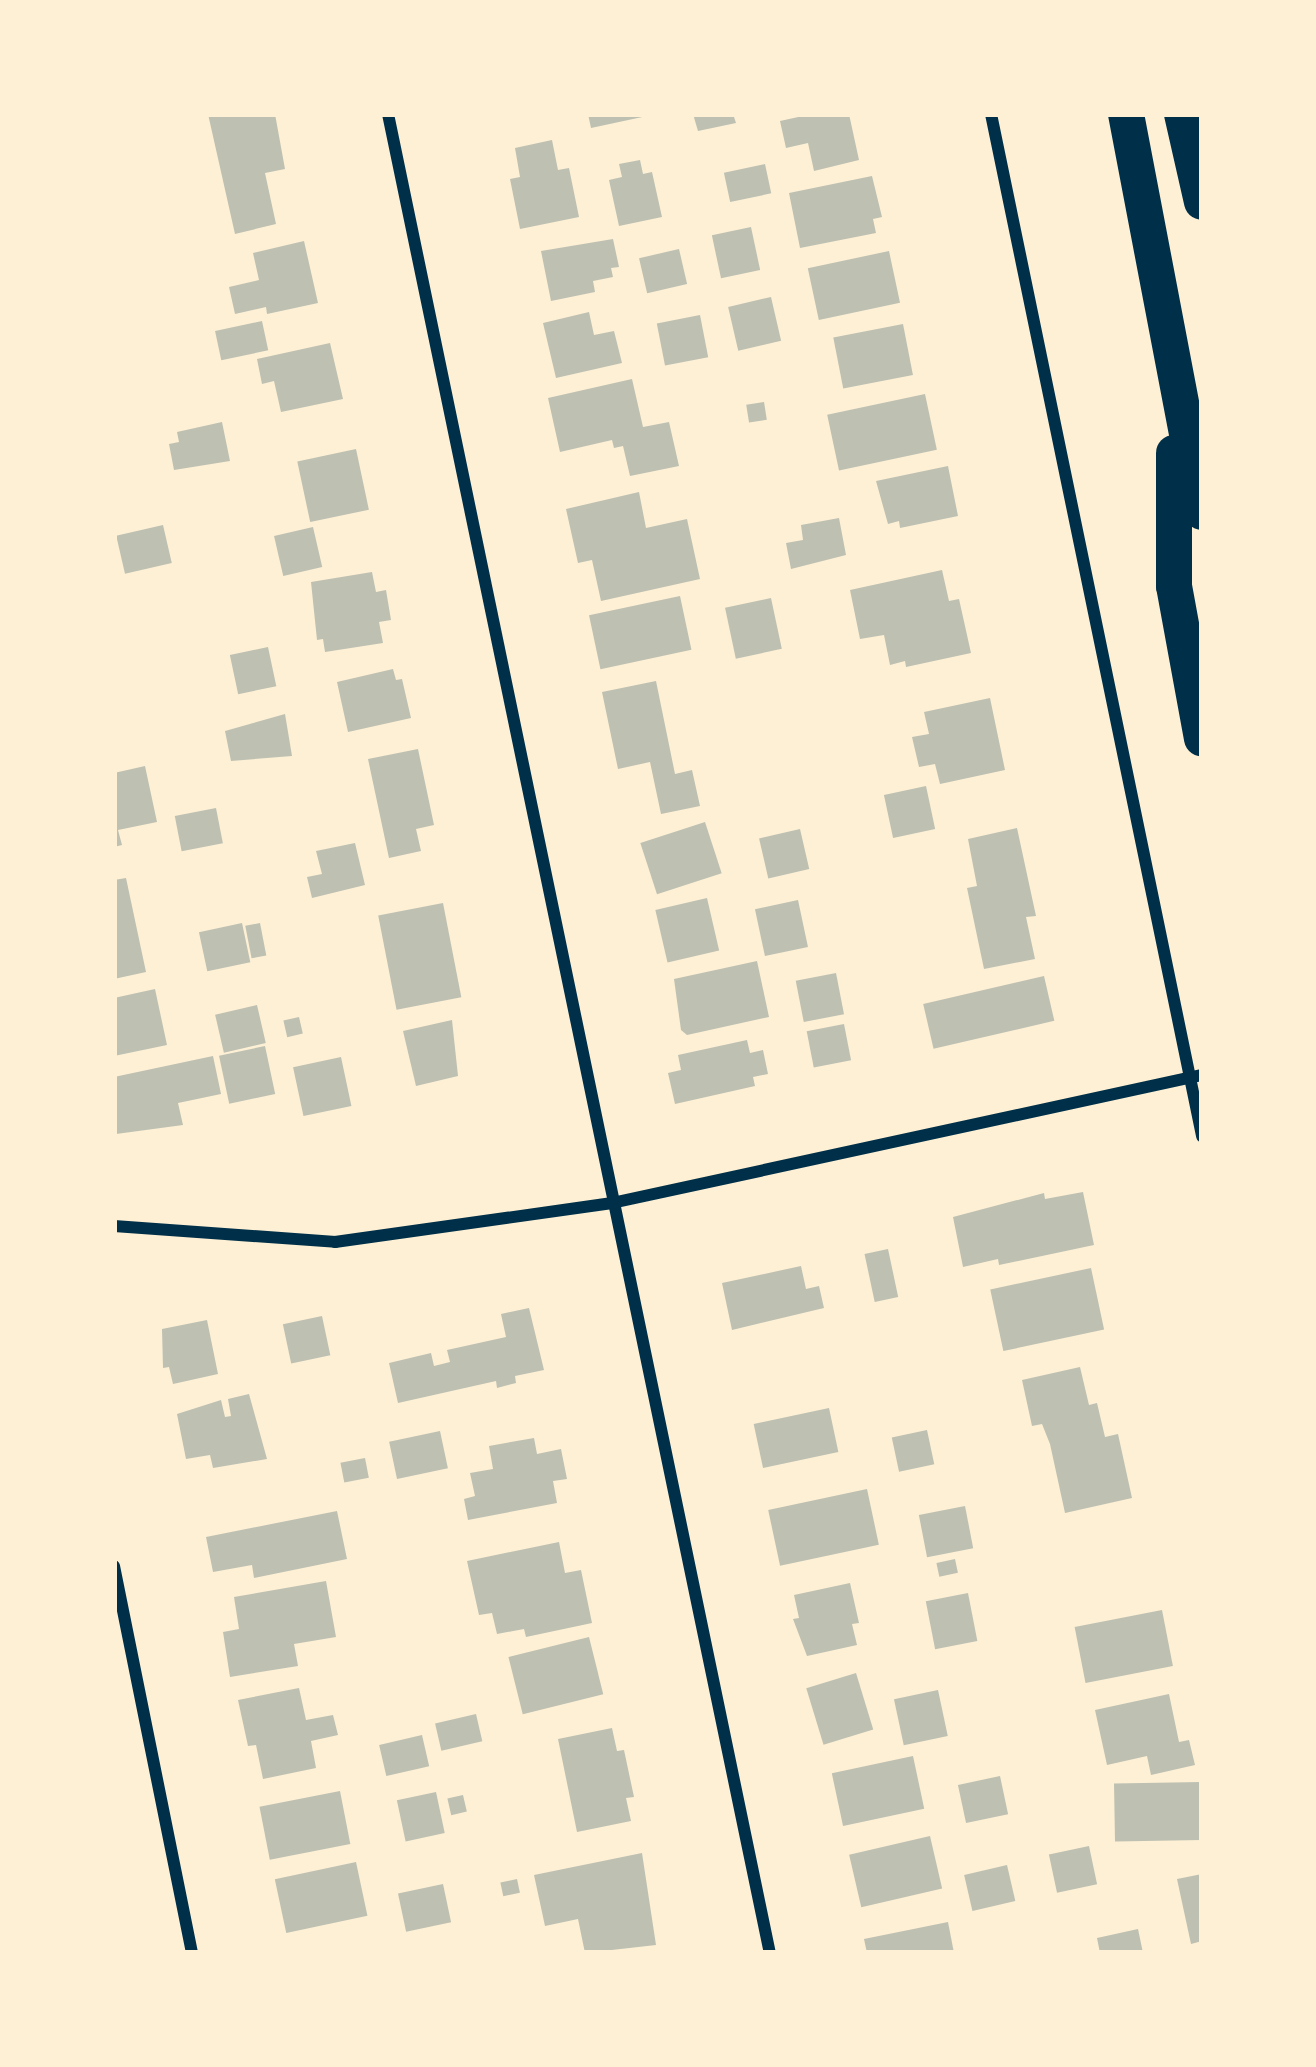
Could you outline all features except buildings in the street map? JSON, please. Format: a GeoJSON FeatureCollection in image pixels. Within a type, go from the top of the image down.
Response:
{"type":"FeatureCollection","features":[{"type":"Feature","properties":{"kind":"highway"},"geometry":{"type":"LineString","coordinates":[[1126,114],[1202,512]]}},
{"type":"Feature","properties":{"kind":"highway"},"geometry":{"type":"LineString","coordinates":[[1183,114],[1202,202]]}},
{"type":"Feature","properties":{"kind":"highway"},"geometry":{"type":"LineString","coordinates":[[1174,377],[1174,586],[1202,738]]}},
{"type":"Feature","properties":{"kind":"street"},"geometry":{"type":"LineString","coordinates":[[388,114],[770,1953]]}},
{"type":"Feature","properties":{"kind":"street"},"geometry":{"type":"LineString","coordinates":[[991,114],[1196,1076],[1202,1136]]}},
{"type":"Feature","properties":{"kind":"street"},"geometry":{"type":"LineString","coordinates":[[114,1226],[335,1241],[612,1204],[1196,1076]]}},
{"type":"Feature","properties":{"kind":"street"},"geometry":{"type":"LineString","coordinates":[[114,1566],[191,1953]]}}]}
